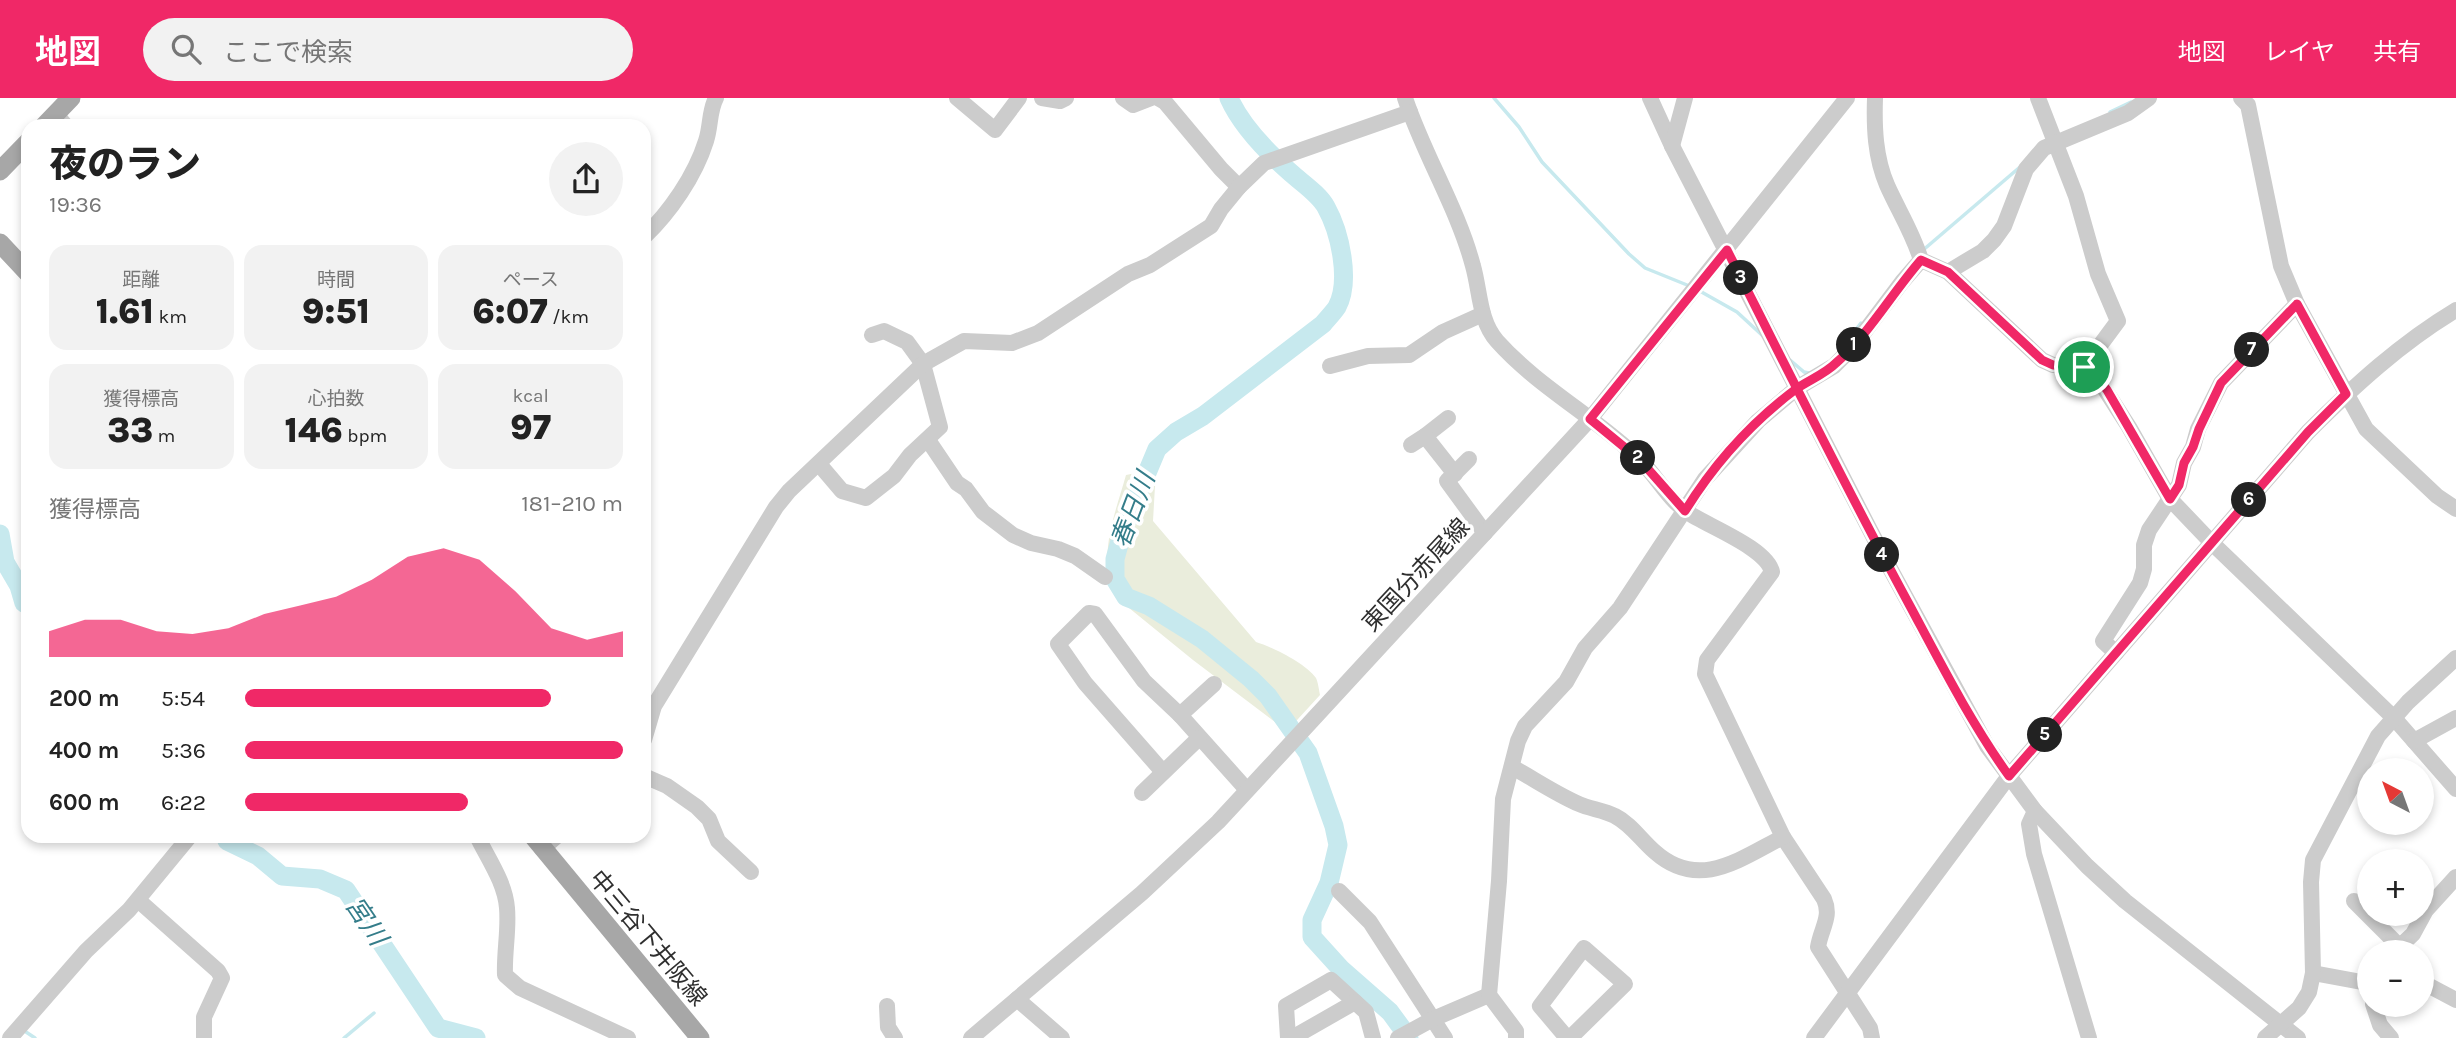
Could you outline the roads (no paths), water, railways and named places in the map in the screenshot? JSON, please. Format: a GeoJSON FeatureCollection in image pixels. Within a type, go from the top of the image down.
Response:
{"type":"FeatureCollection","features":[{"type":"Feature","properties":{"kind":"main road"},"geometry":{"type":"LineString","coordinates":[[57,119],[71,98]]}},
{"type":"Feature","properties":{"kind":"main road"},"geometry":{"type":"LineString","coordinates":[[0,171],[21,149]]}},
{"type":"Feature","properties":{"kind":"main road"},"geometry":{"type":"LineString","coordinates":[[0,243],[21,266]]}},
{"type":"Feature","properties":{"kind":"main road","name":"中三谷下井阪線"},"geometry":{"type":"LineString","coordinates":[[546,843],[700,1038]]}},
{"type":"Feature","properties":{"kind":"street"},"geometry":{"type":"LineString","coordinates":[[651,230],[663,218],[701,154],[716,98]]}},
{"type":"Feature","properties":{"kind":"street"},"geometry":{"type":"LineString","coordinates":[[957,98],[995,130],[1019,98]]}},
{"type":"Feature","properties":{"kind":"street"},"geometry":{"type":"LineString","coordinates":[[1042,98],[1060,101],[1066,98]]}},
{"type":"Feature","properties":{"kind":"street"},"geometry":{"type":"LineString","coordinates":[[1123,98],[1133,105],[1151,98]]}},
{"type":"Feature","properties":{"kind":"street"},"geometry":{"type":"LineString","coordinates":[[1158,98],[1165,102],[1239,187]]}},
{"type":"Feature","properties":{"kind":"street"},"geometry":{"type":"LineString","coordinates":[[1650,98],[1672,146],[1886,561],[1987,746],[2035,811],[2087,866],[2125,901],[2298,1038]]}},
{"type":"Feature","properties":{"kind":"street"},"geometry":{"type":"LineString","coordinates":[[1672,146],[1685,98]]}},
{"type":"Feature","properties":{"kind":"street","name":"東国分赤尾線"},"geometry":{"type":"LineString","coordinates":[[971,1038],[1152,884],[1218,822],[1306,728],[1590,419],[1847,98]]}},
{"type":"Feature","properties":{"kind":"street"},"geometry":{"type":"LineString","coordinates":[[1875,98],[1875,142],[1886,182],[1916,241],[1921,260]]}},
{"type":"Feature","properties":{"kind":"street"},"geometry":{"type":"LineString","coordinates":[[2038,98],[2076,196],[2098,274],[2118,321],[2084,367]]}},
{"type":"Feature","properties":{"kind":"street"},"geometry":{"type":"LineString","coordinates":[[1948,272],[1983,251],[2004,226],[2026,169],[2044,148],[2128,113],[2149,98]]}},
{"type":"Feature","properties":{"kind":"street"},"geometry":{"type":"LineString","coordinates":[[2241,98],[2248,105],[2281,266],[2297,304],[2366,429],[2437,496],[2456,509]]}},
{"type":"Feature","properties":{"kind":"street"},"geometry":{"type":"LineString","coordinates":[[651,700],[776,507],[923,364],[964,341],[1012,343],[1038,333],[1128,274],[1150,265],[1211,226],[1239,187],[1264,163],[1407,105],[1464,239],[1474,267],[1483,314],[1495,339],[1544,384],[1640,460],[1685,511],[1760,554],[1770,565],[1772,572],[1705,666],[1705,674],[1783,837],[1828,908],[1828,918],[1818,947],[1870,1028],[1872,1038]]}},
{"type":"Feature","properties":{"kind":"street"},"geometry":{"type":"LineString","coordinates":[[1921,260],[1948,272],[2042,360],[2053,365],[2084,367],[2095,374],[2170,499],[2394,718],[2456,789]]}},
{"type":"Feature","properties":{"kind":"street"},"geometry":{"type":"LineString","coordinates":[[1516,1038],[1516,1031],[1489,995],[1503,799],[1518,741],[1525,726],[1566,682],[1585,648],[1620,608],[1705,479],[1758,421],[1797,388],[1834,366],[1853,347],[1921,260]]}},
{"type":"Feature","properties":{"kind":"street"},"geometry":{"type":"LineString","coordinates":[[2116,653],[2103,641],[2140,583],[2144,569],[2144,545],[2149,530],[2179,485],[2184,463],[2221,383],[2297,304]]}},
{"type":"Feature","properties":{"kind":"street"},"geometry":{"type":"LineString","coordinates":[[1814,1038],[2009,776],[2308,432],[2346,394],[2404,345],[2456,310]]}},
{"type":"Feature","properties":{"kind":"street"},"geometry":{"type":"LineString","coordinates":[[1330,366],[1344,360],[1368,356],[1409,355],[1443,332],[1483,314]]}},
{"type":"Feature","properties":{"kind":"street"},"geometry":{"type":"LineString","coordinates":[[819,464],[842,491],[866,498],[894,476],[910,455],[940,427],[923,364],[907,342],[884,331],[872,335]]}},
{"type":"Feature","properties":{"kind":"street"},"geometry":{"type":"LineString","coordinates":[[1448,418],[1418,440],[1454,474]]}},
{"type":"Feature","properties":{"kind":"street"},"geometry":{"type":"LineString","coordinates":[[928,440],[957,483],[967,489],[983,512],[1013,535],[1031,544],[1058,549],[1075,556],[1105,577]]}},
{"type":"Feature","properties":{"kind":"street"},"geometry":{"type":"LineString","coordinates":[[1469,459],[1447,481],[1485,533]]}},
{"type":"Feature","properties":{"kind":"street"},"geometry":{"type":"LineString","coordinates":[[1163,772],[1085,683],[1058,645],[1089,613],[1095,614],[1144,681],[1180,715],[1247,790]]}},
{"type":"Feature","properties":{"kind":"street"},"geometry":{"type":"LineString","coordinates":[[2265,1038],[2299,1008],[2309,992],[2313,973],[2313,860],[2378,736],[2394,718],[2453,666]]}},
{"type":"Feature","properties":{"kind":"street"},"geometry":{"type":"LineString","coordinates":[[1180,715],[1214,684]]}},
{"type":"Feature","properties":{"kind":"street"},"geometry":{"type":"LineString","coordinates":[[2414,741],[2456,718]]}},
{"type":"Feature","properties":{"kind":"street"},"geometry":{"type":"LineString","coordinates":[[1142,793],[1199,738]]}},
{"type":"Feature","properties":{"kind":"street"},"geometry":{"type":"LineString","coordinates":[[1512,767],[1580,805],[1614,815],[1670,864],[1690,871],[1721,869],[1783,837]]}},
{"type":"Feature","properties":{"kind":"street"},"geometry":{"type":"LineString","coordinates":[[651,779],[667,786],[697,807],[709,819],[718,841],[751,872]]}},
{"type":"Feature","properties":{"kind":"street"},"geometry":{"type":"LineString","coordinates":[[2035,811],[2029,824],[2034,854],[2089,1038]]}},
{"type":"Feature","properties":{"kind":"street"},"geometry":{"type":"LineString","coordinates":[[8,1033],[138,900],[184,843]]}},
{"type":"Feature","properties":{"kind":"street"},"geometry":{"type":"LineString","coordinates":[[481,843],[502,884],[507,909],[505,975],[520,988],[628,1038]]}},
{"type":"Feature","properties":{"kind":"street"},"geometry":{"type":"LineString","coordinates":[[2406,940],[2413,934],[2426,910],[2456,877]]}},
{"type":"Feature","properties":{"kind":"street"},"geometry":{"type":"LineString","coordinates":[[1339,891],[1370,922],[1426,1023],[1445,1038]]}},
{"type":"Feature","properties":{"kind":"street"},"geometry":{"type":"LineString","coordinates":[[138,900],[218,971],[222,978],[204,1017],[204,1038]]}},
{"type":"Feature","properties":{"kind":"street"},"geometry":{"type":"LineString","coordinates":[[2354,901],[2388,940]]}},
{"type":"Feature","properties":{"kind":"street"},"geometry":{"type":"LineString","coordinates":[[1584,948],[1625,984],[1569,1038],[1540,1006],[1584,948]]}},
{"type":"Feature","properties":{"kind":"street"},"geometry":{"type":"LineString","coordinates":[[2313,973],[2357,983]]}},
{"type":"Feature","properties":{"kind":"street"},"geometry":{"type":"LineString","coordinates":[[1355,1002],[1290,1038],[1286,1006],[1331,980],[1366,1012],[1373,1038]]}},
{"type":"Feature","properties":{"kind":"street"},"geometry":{"type":"LineString","coordinates":[[2434,988],[2456,1000]]}},
{"type":"Feature","properties":{"kind":"street"},"geometry":{"type":"LineString","coordinates":[[1398,1038],[1489,995]]}},
{"type":"Feature","properties":{"kind":"street"},"geometry":{"type":"LineString","coordinates":[[1017,999],[1062,1038]]}},
{"type":"Feature","properties":{"kind":"street"},"geometry":{"type":"LineString","coordinates":[[887,1006],[888,1027],[895,1038]]}},
{"type":"Feature","properties":{"kind":"street"},"geometry":{"type":"LineString","coordinates":[[2377,1017],[2380,1025],[2391,1038]]}},
{"type":"Feature","properties":{"kind":"waterway","name":"春日川"},"geometry":{"type":"LineString","coordinates":[[1229,98],[1256,138],[1315,193],[1326,207],[1336,230],[1342,257],[1341,296],[1337,307],[1323,324],[1203,416],[1176,432],[1157,449],[1123,530],[1115,559],[1115,579],[1126,597],[1149,606],[1202,639],[1251,679],[1268,696],[1308,753],[1338,845],[1329,883],[1312,920],[1312,937],[1341,969],[1390,1012],[1409,1038]]}},
{"type":"Feature","properties":{"kind":"waterway"},"geometry":{"type":"LineString","coordinates":[[1494,98],[1519,127],[1542,162],[1629,254],[1645,268],[1692,287]]}},
{"type":"Feature","properties":{"kind":"waterway"},"geometry":{"type":"LineString","coordinates":[[2110,112],[2131,102]]}},
{"type":"Feature","properties":{"kind":"waterway"},"geometry":{"type":"LineString","coordinates":[[1922,251],[2020,167]]}},
{"type":"Feature","properties":{"kind":"waterway"},"geometry":{"type":"LineString","coordinates":[[1698,290],[1737,312],[1763,336]]}},
{"type":"Feature","properties":{"kind":"waterway"},"geometry":{"type":"LineString","coordinates":[[1842,347],[1861,323]]}},
{"type":"Feature","properties":{"kind":"waterway"},"geometry":{"type":"LineString","coordinates":[[1790,360],[1809,373]]}},
{"type":"Feature","properties":{"kind":"waterway","name":"宮川"},"geometry":{"type":"LineString","coordinates":[[0,534],[5,562],[21,593]]}},
{"type":"Feature","properties":{"kind":"waterway","name":"宮川"},"geometry":{"type":"LineString","coordinates":[[231,843],[258,856],[282,876],[320,879],[346,890],[438,1028],[476,1038]]}},
{"type":"Feature","properties":{"kind":"waterway"},"geometry":{"type":"LineString","coordinates":[[344,1038],[374,1013]]}},
{"type":"Feature","properties":{"kind":"waterway"},"geometry":{"type":"LineString","coordinates":[[23,1030],[35,1038]]}}]}
